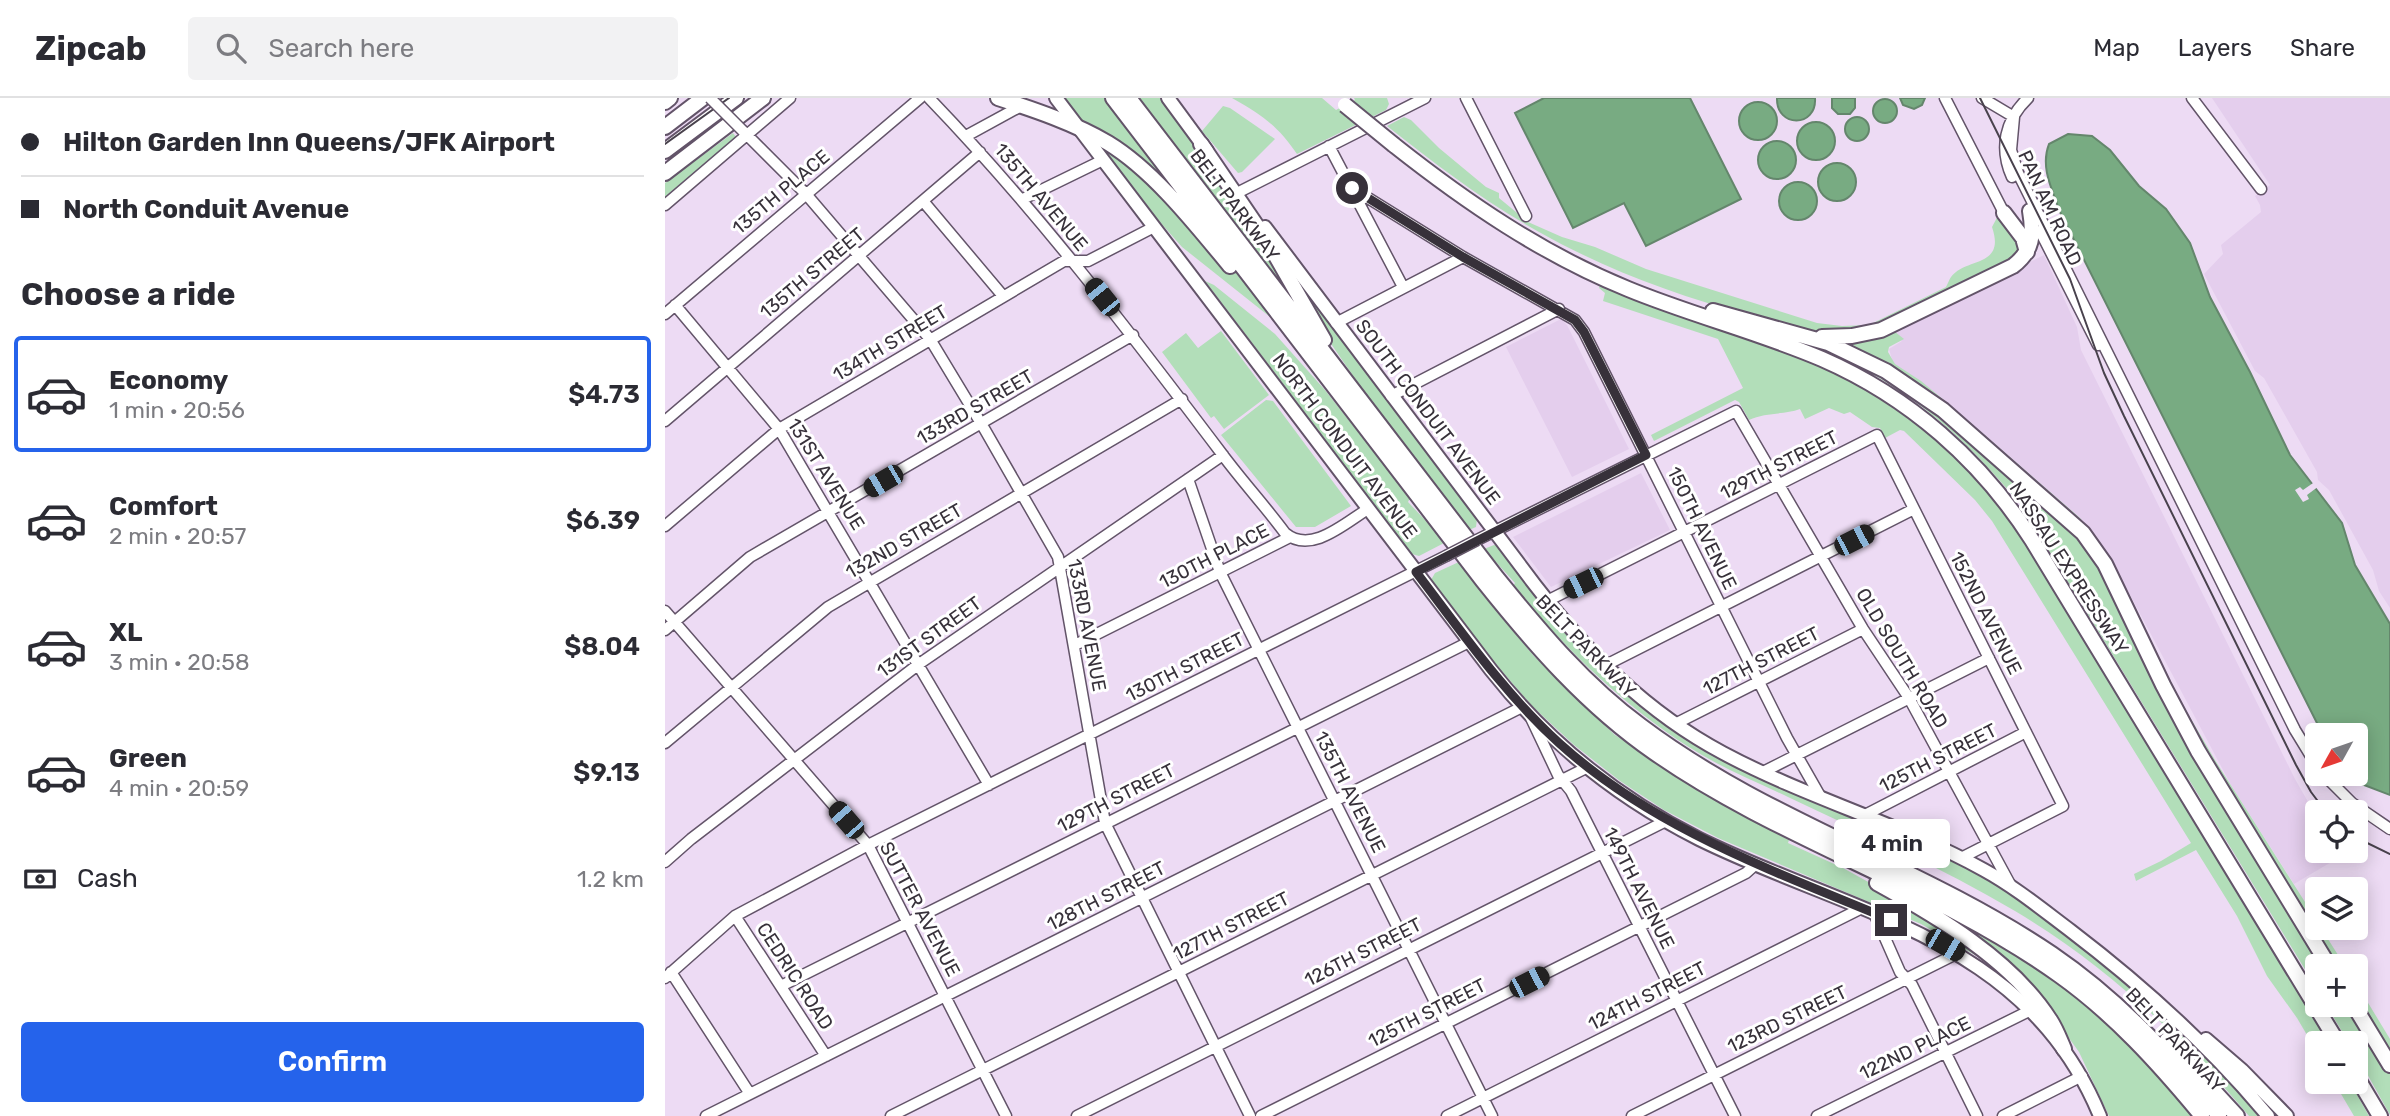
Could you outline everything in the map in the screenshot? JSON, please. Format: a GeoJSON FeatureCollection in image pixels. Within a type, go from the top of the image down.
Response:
{"type":"FeatureCollection","features":[{"type":"Feature","properties":{"kind":"highway"},"geometry":{"type":"LineString","coordinates":[[665,102],[670,98]]}},
{"type":"Feature","properties":{"kind":"highway"},"geometry":{"type":"LineString","coordinates":[[665,119],[693,98]]}},
{"type":"Feature","properties":{"kind":"highway"},"geometry":{"type":"LineString","coordinates":[[665,127],[702,98]]}},
{"type":"Feature","properties":{"kind":"highway"},"geometry":{"type":"LineString","coordinates":[[665,151],[736,98]]}},
{"type":"Feature","properties":{"kind":"highway"},"geometry":{"type":"LineString","coordinates":[[665,173],[763,98]]}},
{"type":"Feature","properties":{"kind":"highway"},"geometry":{"type":"LineString","coordinates":[[998,98],[1079,128],[1133,161],[1171,199],[1234,271],[1359,431],[1400,472]]}},
{"type":"Feature","properties":{"kind":"highway","name":"BELT PARKWAY"},"geometry":{"type":"LineString","coordinates":[[1113,98],[1499,602],[1552,663],[1591,702],[1661,757],[1748,809],[1944,906],[2038,960],[2123,1028],[2161,1067],[2202,1116]]}},
{"type":"Feature","properties":{"kind":"highway","name":"BELT PARKWAY"},"geometry":{"type":"LineString","coordinates":[[1129,98],[1529,617],[1572,665],[1619,709],[1671,748],[1736,787],[1931,884],[1997,920],[2063,962],[2123,1010],[2168,1055],[2219,1116]]}},
{"type":"Feature","properties":{"kind":"highway","name":"NASSAU EXPRESSWAY"},"geometry":{"type":"LineString","coordinates":[[1341,102],[1480,209],[1566,260],[1627,289],[1798,350],[1856,375],[1910,410],[1969,459],[1995,488],[2024,528],[2330,1031]]}},
{"type":"Feature","properties":{"kind":"highway"},"geometry":{"type":"LineString","coordinates":[[1201,144],[1269,244],[1353,390]]}},
{"type":"Feature","properties":{"kind":"highway"},"geometry":{"type":"LineString","coordinates":[[1810,337],[1860,335],[1888,328],[2008,268],[2027,252],[2033,234],[2030,211]]}},
{"type":"Feature","properties":{"kind":"highway"},"geometry":{"type":"LineString","coordinates":[[2004,213],[2023,238],[2027,252]]}},
{"type":"Feature","properties":{"kind":"highway"},"geometry":{"type":"LineString","coordinates":[[1566,260],[1702,307],[1839,347],[1874,365],[1932,402],[2067,517],[2089,540],[2105,564],[2191,740],[2322,954]]}},
{"type":"Feature","properties":{"kind":"highway"},"geometry":{"type":"LineString","coordinates":[[1748,809],[1815,851],[1910,901],[1973,942],[2036,1003],[2050,1020],[2064,1049]]}},
{"type":"Feature","properties":{"kind":"highway"},"geometry":{"type":"LineString","coordinates":[[1997,920],[2048,942],[2104,983],[2161,1035],[2237,1116]]}},
{"type":"Feature","properties":{"kind":"highway"},"geometry":{"type":"LineString","coordinates":[[2361,1017],[2390,1065]]}},
{"type":"Feature","properties":{"kind":"highway"},"geometry":{"type":"LineString","coordinates":[[2367,1094],[2380,1115]]}},
{"type":"Feature","properties":{"kind":"main road","name":"NORTH CONDUIT AVENUE"},"geometry":{"type":"LineString","coordinates":[[1056,98],[1469,642],[1526,711],[1588,767],[1666,821],[1756,864],[1926,935],[1958,953],[1999,982],[2064,1049],[2082,1076],[2101,1116]]}},
{"type":"Feature","properties":{"kind":"main road","name":"SOUTH CONDUIT AVENUE"},"geometry":{"type":"LineString","coordinates":[[1168,98],[1548,601],[1604,666],[1632,692],[1675,724],[1721,752],[1961,858],[2013,889],[2095,950],[2169,1012],[2268,1116]]}},
{"type":"Feature","properties":{"kind":"main road"},"geometry":{"type":"LineString","coordinates":[[2169,1012],[2230,1059],[2287,1116]]}},
{"type":"Feature","properties":{"kind":"street","name":"133RD AVENUE"},"geometry":{"type":"LineString","coordinates":[[711,98],[806,194],[930,339],[1058,557],[1105,823],[1250,1116]]}},
{"type":"Feature","properties":{"kind":"street"},"geometry":{"type":"LineString","coordinates":[[665,205],[745,133],[790,98]]}},
{"type":"Feature","properties":{"kind":"street","name":"135TH PLACE"},"geometry":{"type":"LineString","coordinates":[[665,314],[920,98]]}},
{"type":"Feature","properties":{"kind":"street","name":"135TH AVENUE"},"geometry":{"type":"LineString","coordinates":[[929,98],[1023,199],[1074,261],[1223,455],[1290,537]]}},
{"type":"Feature","properties":{"kind":"street"},"geometry":{"type":"LineString","coordinates":[[1239,192],[1425,98]]}},
{"type":"Feature","properties":{"kind":"street"},"geometry":{"type":"LineString","coordinates":[[1466,98],[1526,216]]}},
{"type":"Feature","properties":{"kind":"street"},"geometry":{"type":"LineString","coordinates":[[1945,98],[2004,213]]}},
{"type":"Feature","properties":{"kind":"street"},"geometry":{"type":"LineString","coordinates":[[1982,98],[2014,117],[2028,98]]}},
{"type":"Feature","properties":{"kind":"street"},"geometry":{"type":"LineString","coordinates":[[2192,98],[2261,189]]}},
{"type":"Feature","properties":{"kind":"street"},"geometry":{"type":"LineString","coordinates":[[966,136],[1021,106]]}},
{"type":"Feature","properties":{"kind":"street","name":"PAN AM ROAD"},"geometry":{"type":"LineString","coordinates":[[2014,117],[2004,138],[2005,156],[2077,306],[2122,384]]}},
{"type":"Feature","properties":{"kind":"street","name":"PAN AM ROAD"},"geometry":{"type":"LineString","coordinates":[[2014,117],[2011,150],[2015,165],[2305,746]]}},
{"type":"Feature","properties":{"kind":"street"},"geometry":{"type":"LineString","coordinates":[[1329,146],[1403,287]]}},
{"type":"Feature","properties":{"kind":"street","name":"135TH STREET"},"geometry":{"type":"LineString","coordinates":[[665,421],[980,152]]}},
{"type":"Feature","properties":{"kind":"street"},"geometry":{"type":"LineString","coordinates":[[1023,199],[1103,160]]}},
{"type":"Feature","properties":{"kind":"street","name":"150TH AVENUE"},"geometry":{"type":"LineString","coordinates":[[1352,188],[1463,257],[1575,320],[1584,332],[1759,682],[1820,796]]}},
{"type":"Feature","properties":{"kind":"street"},"geometry":{"type":"LineString","coordinates":[[923,201],[1003,296]]}},
{"type":"Feature","properties":{"kind":"street","name":"134TH STREET"},"geometry":{"type":"LineString","coordinates":[[665,526],[779,429],[1064,261],[1087,261],[1154,227]]}},
{"type":"Feature","properties":{"kind":"street"},"geometry":{"type":"LineString","coordinates":[[1336,323],[1463,257]]}},
{"type":"Feature","properties":{"kind":"street","name":"131ST AVENUE"},"geometry":{"type":"LineString","coordinates":[[675,305],[779,429],[989,785]]}},
{"type":"Feature","properties":{"kind":"street"},"geometry":{"type":"LineString","coordinates":[[1391,396],[1559,309]]}},
{"type":"Feature","properties":{"kind":"street","name":"133RD STREET"},"geometry":{"type":"LineString","coordinates":[[665,630],[750,557],[1133,335]]}},
{"type":"Feature","properties":{"kind":"street","name":"132ND STREET"},"geometry":{"type":"LineString","coordinates":[[665,743],[828,607],[1182,399]]}},
{"type":"Feature","properties":{"kind":"street","name":"130TH STREET"},"geometry":{"type":"LineString","coordinates":[[668,975],[735,916],[868,845],[1736,411]]}},
{"type":"Feature","properties":{"kind":"street","name":"OLD SOUTH ROAD"},"geometry":{"type":"LineString","coordinates":[[1736,411],[1863,629],[1909,698],[2013,889]]}},
{"type":"Feature","properties":{"kind":"street","name":"129TH STREET"},"geometry":{"type":"LineString","coordinates":[[1548,601],[1877,435]]}},
{"type":"Feature","properties":{"kind":"street","name":"152ND AVENUE"},"geometry":{"type":"LineString","coordinates":[[1877,435],[2063,806],[1989,845]]}},
{"type":"Feature","properties":{"kind":"street","name":"131ST STREET"},"geometry":{"type":"LineString","coordinates":[[665,862],[691,839],[919,664],[1223,455]]}},
{"type":"Feature","properties":{"kind":"street","name":"135TH AVENUE"},"geometry":{"type":"LineString","coordinates":[[1188,479],[1220,572],[1492,1116]]}},
{"type":"Feature","properties":{"kind":"street","name":"130TH PLACE"},"geometry":{"type":"LineString","coordinates":[[1075,645],[1290,537],[1304,541],[1320,538],[1368,509]]}},
{"type":"Feature","properties":{"kind":"street"},"geometry":{"type":"LineString","coordinates":[[1604,666],[1914,509]]}},
{"type":"Feature","properties":{"kind":"street","name":"SUTTER AVENUE"},"geometry":{"type":"LineString","coordinates":[[665,611],[868,845],[1006,1116]]}},
{"type":"Feature","properties":{"kind":"street","name":"127TH STREET"},"geometry":{"type":"LineString","coordinates":[[1675,724],[1863,629]]}},
{"type":"Feature","properties":{"kind":"street","name":"129TH STREET"},"geometry":{"type":"LineString","coordinates":[[781,986],[1469,642]]}},
{"type":"Feature","properties":{"kind":"street"},"geometry":{"type":"LineString","coordinates":[[1763,772],[1989,658]]}},
{"type":"Feature","properties":{"kind":"street","name":"149TH AVENUE"},"geometry":{"type":"LineString","coordinates":[[1526,711],[1562,780],[1571,791],[1735,1116]]}},
{"type":"Feature","properties":{"kind":"street","name":"128TH STREET"},"geometry":{"type":"LineString","coordinates":[[706,1116],[1334,800],[1526,711]]}},
{"type":"Feature","properties":{"kind":"street","name":"125TH STREET"},"geometry":{"type":"LineString","coordinates":[[1865,815],[2026,732]]}},
{"type":"Feature","properties":{"kind":"street","name":"127TH STREET"},"geometry":{"type":"LineString","coordinates":[[891,1116],[1588,767]]}},
{"type":"Feature","properties":{"kind":"street"},"geometry":{"type":"LineString","coordinates":[[2335,786],[2359,809],[2390,830]]}},
{"type":"Feature","properties":{"kind":"street","name":"126TH STREET"},"geometry":{"type":"LineString","coordinates":[[1077,1116],[1666,821]]}},
{"type":"Feature","properties":{"kind":"street"},"geometry":{"type":"LineString","coordinates":[[1961,858],[1989,845]]}},
{"type":"Feature","properties":{"kind":"street","name":"125TH STREET"},"geometry":{"type":"LineString","coordinates":[[1261,1116],[1746,873],[1756,864]]}},
{"type":"Feature","properties":{"kind":"street"},"geometry":{"type":"LineString","coordinates":[[1868,910],[1901,972],[1912,985],[1977,1116]]}},
{"type":"Feature","properties":{"kind":"street","name":"124TH STREET"},"geometry":{"type":"LineString","coordinates":[[1447,1116],[1677,1001],[1868,910]]}},
{"type":"Feature","properties":{"kind":"street","name":"CEDRIC ROAD"},"geometry":{"type":"LineString","coordinates":[[735,916],[826,1056]]}},
{"type":"Feature","properties":{"kind":"street","name":"123RD STREET"},"geometry":{"type":"LineString","coordinates":[[1632,1116],[1958,953]]}},
{"type":"Feature","properties":{"kind":"street"},"geometry":{"type":"LineString","coordinates":[[668,975],[750,1094]]}},
{"type":"Feature","properties":{"kind":"street","name":"122ND PLACE"},"geometry":{"type":"LineString","coordinates":[[1817,1116],[2029,1011]]}},
{"type":"Feature","properties":{"kind":"street"},"geometry":{"type":"LineString","coordinates":[[2003,1116],[2082,1076]]}},
{"type":"Feature","properties":{"kind":"shaded area"},"geometry":{"type":"Polygon","coordinates":[[[1065,98],[1105,98],[1279,324],[1182,247],[1065,98]]]}},
{"type":"Feature","properties":{"kind":"shaded area"},"geometry":{"type":"Polygon","coordinates":[[[1136,98],[1163,98],[1265,245],[1294,300],[1291,299],[1136,98]]]}},
{"type":"Feature","properties":{"kind":"shaded area"},"geometry":{"type":"Polygon","coordinates":[[[1232,98],[1322,98],[1336,110],[1355,100],[1354,98],[1387,98],[1389,104],[1386,110],[1297,154],[1269,122],[1232,98]]]}},
{"type":"Feature","properties":{"kind":"shaded area"},"geometry":{"type":"Polygon","coordinates":[[[1544,98],[1690,98],[1741,199],[1646,246],[1624,203],[1573,228],[1515,113],[1544,98]]]}},
{"type":"Feature","properties":{"kind":"shaded area"},"geometry":{"type":"Polygon","coordinates":[[[1777,98],[1815,98],[1814,108],[1804,119],[1789,119],[1778,108],[1777,98]]]}},
{"type":"Feature","properties":{"kind":"shaded area"},"geometry":{"type":"Polygon","coordinates":[[[1832,98],[1855,98],[1855,108],[1850,114],[1838,114],[1832,108],[1832,98]]]}},
{"type":"Feature","properties":{"kind":"shaded area"},"geometry":{"type":"Polygon","coordinates":[[[1900,98],[1925,98],[1922,105],[1914,109],[1903,105],[1900,98]]]}},
{"type":"Feature","properties":{"kind":"shaded area"},"geometry":{"type":"Polygon","coordinates":[[[2212,98],[2390,98],[2390,608],[2379,591],[2373,570],[2329,490],[2318,480],[2317,472],[2264,378],[2255,371],[2204,274],[2223,254],[2221,245],[2261,212],[2255,196],[2270,185],[2212,98]]]}},
{"type":"Feature","properties":{"kind":"shaded area"},"geometry":{"type":"Polygon","coordinates":[[[1880,99],[1890,99],[1897,106],[1897,116],[1890,123],[1880,123],[1873,116],[1873,106],[1880,99]]]}},
{"type":"Feature","properties":{"kind":"shaded area"},"geometry":{"type":"Polygon","coordinates":[[[1758,102],[1772,107],[1777,121],[1772,135],[1758,140],[1744,135],[1739,121],[1744,107],[1758,102]]]}},
{"type":"Feature","properties":{"kind":"shaded area"},"geometry":{"type":"Polygon","coordinates":[[[1223,106],[1275,139],[1242,172],[1238,173],[1202,131],[1223,106]]]}},
{"type":"Feature","properties":{"kind":"shaded area"},"geometry":{"type":"Polygon","coordinates":[[[1404,117],[1411,120],[1439,148],[1486,187],[1499,193],[1499,198],[1528,222],[1646,269],[1817,323],[1869,325],[1946,287],[1958,271],[1989,256],[1994,249],[1995,240],[1992,227],[2000,212],[2019,238],[2019,252],[2013,260],[1881,325],[1835,332],[1792,327],[1642,280],[1539,232],[1461,182],[1387,126],[1404,117]]]}},
{"type":"Feature","properties":{"kind":"shaded area"},"geometry":{"type":"Polygon","coordinates":[[[1852,117],[1862,117],[1869,124],[1869,134],[1862,141],[1852,141],[1845,134],[1845,124],[1852,117]]]}},
{"type":"Feature","properties":{"kind":"shaded area"},"geometry":{"type":"Polygon","coordinates":[[[1816,122],[1830,127],[1835,141],[1830,155],[1816,160],[1802,155],[1797,141],[1802,127],[1816,122]]]}},
{"type":"Feature","properties":{"kind":"shaded area"},"geometry":{"type":"Polygon","coordinates":[[[733,133],[736,137],[665,197],[665,183],[733,133]]]}},
{"type":"Feature","properties":{"kind":"shaded area"},"geometry":{"type":"Polygon","coordinates":[[[2068,134],[2092,136],[2110,150],[2139,186],[2166,209],[2190,243],[2210,297],[2290,455],[2342,523],[2355,565],[2390,624],[2390,795],[2367,786],[2368,723],[2317,723],[2060,212],[2046,170],[2049,144],[2068,134]]]}},
{"type":"Feature","properties":{"kind":"shaded area"},"geometry":{"type":"Polygon","coordinates":[[[1777,141],[1791,146],[1796,160],[1791,174],[1777,179],[1763,174],[1758,160],[1763,146],[1777,141]]]}},
{"type":"Feature","properties":{"kind":"shaded area"},"geometry":{"type":"Polygon","coordinates":[[[1837,163],[1851,168],[1856,182],[1851,196],[1837,201],[1823,196],[1818,182],[1823,168],[1837,163]]]}},
{"type":"Feature","properties":{"kind":"shaded area"},"geometry":{"type":"Polygon","coordinates":[[[1798,182],[1812,187],[1817,201],[1812,215],[1798,220],[1784,215],[1779,201],[1784,187],[1798,182]]]}},
{"type":"Feature","properties":{"kind":"shaded area"},"geometry":{"type":"Polygon","coordinates":[[[2044,255],[2077,327],[2081,350],[2307,800],[2305,863],[2330,863],[2294,884],[2231,785],[2112,561],[2095,536],[1893,363],[1889,349],[1902,341],[1892,331],[2044,255]]]}},
{"type":"Feature","properties":{"kind":"shaded area"},"geometry":{"type":"Polygon","coordinates":[[[1293,276],[1477,519],[1476,527],[1469,530],[1364,392],[1323,332],[1293,276]]]}},
{"type":"Feature","properties":{"kind":"shaded area"},"geometry":{"type":"Polygon","coordinates":[[[1205,281],[1214,285],[1275,334],[1325,390],[1410,498],[1408,502],[1446,542],[1419,556],[1412,554],[1205,281]]]}},
{"type":"Feature","properties":{"kind":"shaded area"},"geometry":{"type":"Polygon","coordinates":[[[1600,285],[1798,356],[1855,380],[1915,419],[1977,478],[2029,546],[2271,944],[2305,1003],[2305,1017],[2313,1017],[2321,1031],[2305,1032],[2267,976],[2237,916],[2196,850],[2136,881],[2134,874],[2191,843],[1992,521],[1975,500],[1904,431],[1900,430],[1885,438],[1880,428],[1872,427],[1850,412],[1844,414],[1829,408],[1805,419],[1800,409],[1749,420],[1739,402],[1735,400],[1654,441],[1651,435],[1743,388],[1718,339],[1603,301],[1605,293],[1599,288],[1600,285]]]}},
{"type":"Feature","properties":{"kind":"shaded area"},"geometry":{"type":"Polygon","coordinates":[[[1561,319],[1567,325],[1629,449],[1572,477],[1506,347],[1561,319]]]}},
{"type":"Feature","properties":{"kind":"shaded area"},"geometry":{"type":"Polygon","coordinates":[[[1221,331],[1269,395],[1224,429],[1214,416],[1211,418],[1162,352],[1186,333],[1198,348],[1221,331]]]}},
{"type":"Feature","properties":{"kind":"shaded area"},"geometry":{"type":"Polygon","coordinates":[[[1894,331],[1904,339],[1889,347],[1888,352],[1895,364],[1921,381],[2080,518],[2104,548],[2180,700],[2305,902],[2305,912],[2187,718],[2108,561],[1948,409],[1833,339],[1894,331]]]}},
{"type":"Feature","properties":{"kind":"shaded area"},"geometry":{"type":"Polygon","coordinates":[[[1822,342],[1916,393],[2090,544],[2305,930],[2305,940],[2311,940],[2318,954],[2305,954],[2305,969],[2021,505],[1976,455],[1931,414],[1881,379],[1820,347],[1822,342]]]}},
{"type":"Feature","properties":{"kind":"shaded area"},"geometry":{"type":"Polygon","coordinates":[[[1266,400],[1273,401],[1351,506],[1315,527],[1296,527],[1221,435],[1266,400]]]}},
{"type":"Feature","properties":{"kind":"shaded area"},"geometry":{"type":"Polygon","coordinates":[[[1641,473],[1670,530],[1551,587],[1513,537],[1641,473]]]}},
{"type":"Feature","properties":{"kind":"shaded area"},"geometry":{"type":"Polygon","coordinates":[[[1498,546],[1590,658],[1656,717],[1942,852],[1996,882],[2150,1000],[2225,1074],[2261,1116],[2249,1116],[2197,1058],[2141,1004],[2111,978],[2048,932],[1987,895],[1931,866],[1712,761],[1649,720],[1600,679],[1555,634],[1484,549],[1498,546]]]}},
{"type":"Feature","properties":{"kind":"shaded area"},"geometry":{"type":"Polygon","coordinates":[[[1461,561],[1484,596],[1534,656],[1615,735],[1747,818],[1789,840],[1788,843],[1843,868],[1928,915],[1959,935],[2020,990],[1980,958],[1921,924],[1718,838],[1664,810],[1620,781],[1574,745],[1532,706],[1493,661],[1431,580],[1435,573],[1461,561]]]}},
{"type":"Feature","properties":{"kind":"shaded area"},"geometry":{"type":"Polygon","coordinates":[[[1944,912],[2027,960],[2086,1002],[2128,1041],[2194,1116],[2109,1116],[2079,1052],[2051,1013],[1942,916],[1944,912]]]}},
{"type":"Feature","properties":{"kind":"shaded area"},"geometry":{"type":"Polygon","coordinates":[[[2322,940],[2329,940],[2337,954],[2331,954],[2322,940]]]}},
{"type":"Feature","properties":{"kind":"shaded area"},"geometry":{"type":"Polygon","coordinates":[[[2368,1003],[2390,1039],[2390,1051],[2368,1015],[2368,1003]]]}},
{"type":"Feature","properties":{"kind":"shaded area"},"geometry":{"type":"Polygon","coordinates":[[[2333,1017],[2356,1017],[2365,1031],[2342,1031],[2333,1017]]]}},
{"type":"Feature","properties":{"kind":"shaded area"},"geometry":{"type":"Polygon","coordinates":[[[2368,1036],[2390,1071],[2390,1115],[2368,1076],[2368,1036]]]}},
{"type":"Feature","properties":{"kind":"shaded area"},"geometry":{"type":"Polygon","coordinates":[[[2341,1094],[2357,1094],[2369,1116],[2354,1116],[2341,1094]]]}},
{"type":"Feature","properties":{"kind":"pier"},"geometry":{"type":"Polygon","coordinates":[[[2316,481],[2319,486],[2307,495],[2309,499],[2303,502],[2295,490],[2300,487],[2303,490],[2316,481]]]}},
{"type":"Feature","properties":{"kind":"tram line"},"geometry":{"type":"LineString","coordinates":[[665,144],[729,98]]}},
{"type":"Feature","properties":{"kind":"tram line"},"geometry":{"type":"LineString","coordinates":[[1980,98],[2070,279],[2104,373],[2124,416],[2296,765],[2317,800]]}},
{"type":"Feature","properties":{"kind":"tram line"},"geometry":{"type":"LineString","coordinates":[[2368,843],[2390,854]]}},
{"type":"Feature","properties":{"kind":"route"},"geometry":{"type":"LineString","coordinates":[[1352,188],[1463,257],[1575,320],[1584,332],[1646,455],[1416,572],[1513,697],[1558,742],[1611,785],[1702,840],[1891,920]]}}]}
